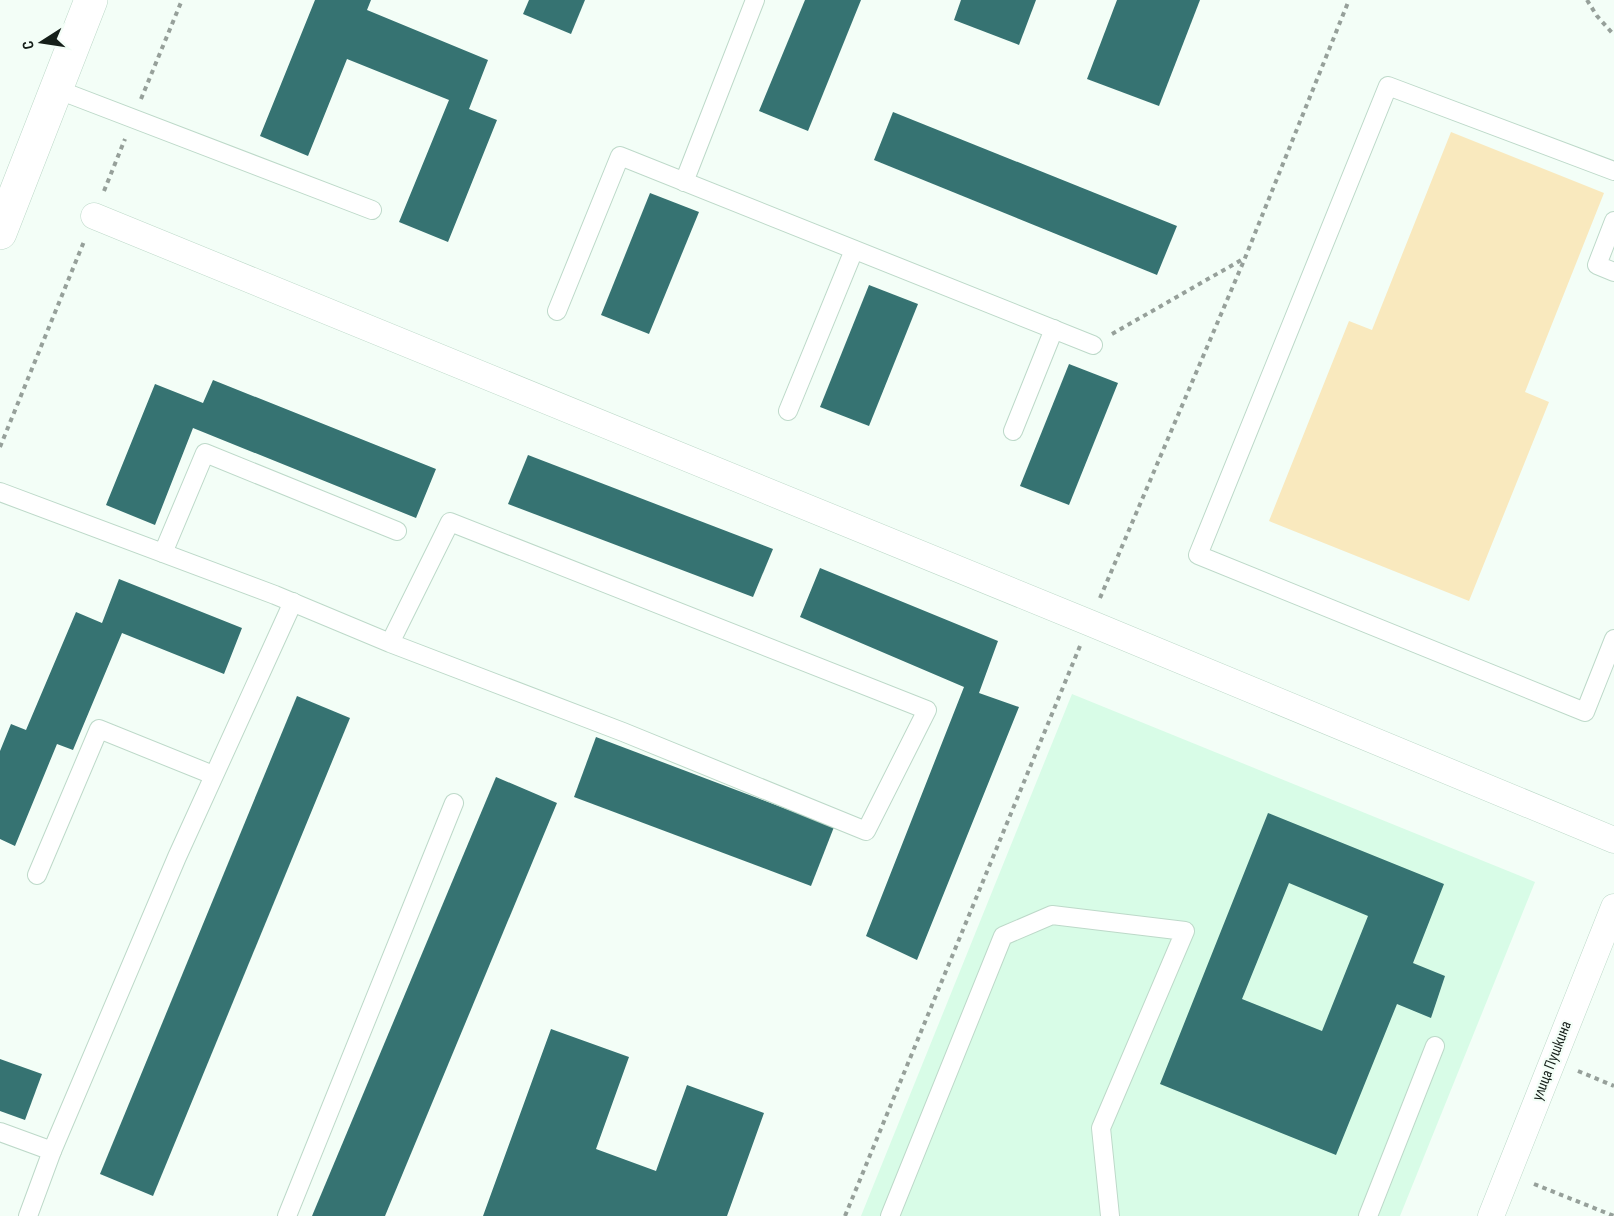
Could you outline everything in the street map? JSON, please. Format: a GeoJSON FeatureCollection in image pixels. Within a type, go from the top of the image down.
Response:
{"type":"FeatureCollection","features":[{"type":"Feature","properties":{"kind":"main road"},"geometry":{"type":"LineString","coordinates":[[0,232],[91,0]]}},
{"type":"Feature","properties":{"kind":"street"},"geometry":{"type":"LineString","coordinates":[[94,216],[1614,840]]}},
{"type":"Feature","properties":{"kind":"street","name":"улица Пушкина"},"geometry":{"type":"LineString","coordinates":[[1491,1216],[1614,907]]}},
{"type":"Feature","properties":{"kind":"lane"},"geometry":{"type":"LineString","coordinates":[[684,182],[755,0]]}},
{"type":"Feature","properties":{"kind":"lane"},"geometry":{"type":"LineString","coordinates":[[1614,171],[1388,86],[1198,555],[1585,712],[1614,639]]}},
{"type":"Feature","properties":{"kind":"lane"},"geometry":{"type":"LineString","coordinates":[[56,89],[372,210]]}},
{"type":"Feature","properties":{"kind":"lane"},"geometry":{"type":"LineString","coordinates":[[557,311],[620,156],[1093,345]]}},
{"type":"Feature","properties":{"kind":"lane"},"geometry":{"type":"LineString","coordinates":[[1614,221],[1597,265],[1614,272]]}},
{"type":"Feature","properties":{"kind":"lane"},"geometry":{"type":"LineString","coordinates":[[788,411],[854,250]]}},
{"type":"Feature","properties":{"kind":"lane"},"geometry":{"type":"LineString","coordinates":[[1012,431],[1054,329]]}},
{"type":"Feature","properties":{"kind":"lane"},"geometry":{"type":"LineString","coordinates":[[163,553],[205,453],[397,531]]}},
{"type":"Feature","properties":{"kind":"lane"},"geometry":{"type":"LineString","coordinates":[[0,492],[293,602],[390,643],[622,732],[866,831],[927,710],[450,522],[390,643]]}},
{"type":"Feature","properties":{"kind":"lane"},"geometry":{"type":"LineString","coordinates":[[28,1216],[52,1151],[213,775],[293,602]]}},
{"type":"Feature","properties":{"kind":"lane"},"geometry":{"type":"LineString","coordinates":[[37,874],[99,729],[213,775]]}},
{"type":"Feature","properties":{"kind":"lane"},"geometry":{"type":"LineString","coordinates":[[287,1216],[454,803]]}},
{"type":"Feature","properties":{"kind":"lane"},"geometry":{"type":"LineString","coordinates":[[890,1216],[1003,936],[1052,915],[1185,931],[1101,1128],[1110,1216]]}},
{"type":"Feature","properties":{"kind":"lane"},"geometry":{"type":"LineString","coordinates":[[1368,1216],[1435,1046]]}},
{"type":"Feature","properties":{"kind":"lane"},"geometry":{"type":"LineString","coordinates":[[0,1132],[52,1151]]}},
{"type":"Feature","properties":{"kind":"path"},"geometry":{"type":"LineString","coordinates":[[845,1216],[1090,623],[1245,258],[1349,0]]}},
{"type":"Feature","properties":{"kind":"path"},"geometry":{"type":"LineString","coordinates":[[1587,0],[1614,35]]}},
{"type":"Feature","properties":{"kind":"path"},"geometry":{"type":"LineString","coordinates":[[1093,345],[1245,258]]}},
{"type":"Feature","properties":{"kind":"path"},"geometry":{"type":"LineString","coordinates":[[1552,1061],[1614,1086]]}},
{"type":"Feature","properties":{"kind":"path"},"geometry":{"type":"LineString","coordinates":[[1509,1174],[1614,1216]]}},
{"type":"Feature","properties":{"kind":"shaded area"},"geometry":{"type":"Polygon","coordinates":[[[1451,132],[1604,193],[1525,392],[1549,402],[1469,601],[1269,521],[1349,321],[1372,330],[1451,132]]]}},
{"type":"Feature","properties":{"kind":"shaded area"},"geometry":{"type":"Polygon","coordinates":[[[1072,694],[1535,882],[1400,1216],[861,1216],[1072,694]]]}},
{"type":"Feature","properties":{"kind":"building"},"geometry":{"type":"Polygon","coordinates":[[[315,0],[371,0],[367,10],[488,60],[469,109],[497,120],[448,242],[399,222],[449,100],[347,59],[308,156],[260,136],[315,0]]]}},
{"type":"Feature","properties":{"kind":"building"},"geometry":{"type":"Polygon","coordinates":[[[529,0],[585,0],[571,34],[523,14],[529,0]]]}},
{"type":"Feature","properties":{"kind":"building"},"geometry":{"type":"Polygon","coordinates":[[[805,0],[861,0],[808,131],[759,111],[805,0]]]}},
{"type":"Feature","properties":{"kind":"building"},"geometry":{"type":"Polygon","coordinates":[[[961,0],[1036,0],[1019,45],[954,20],[961,0]]]}},
{"type":"Feature","properties":{"kind":"building"},"geometry":{"type":"Polygon","coordinates":[[[1117,0],[1200,0],[1159,106],[1087,79],[1117,0]]]}},
{"type":"Feature","properties":{"kind":"building"},"geometry":{"type":"Polygon","coordinates":[[[893,112],[1177,226],[1157,275],[874,160],[893,112]]]}},
{"type":"Feature","properties":{"kind":"building"},"geometry":{"type":"Polygon","coordinates":[[[650,193],[699,212],[649,334],[601,315],[650,193]]]}},
{"type":"Feature","properties":{"kind":"building"},"geometry":{"type":"Polygon","coordinates":[[[869,285],[918,304],[869,426],[820,407],[869,285]]]}},
{"type":"Feature","properties":{"kind":"building"},"geometry":{"type":"Polygon","coordinates":[[[1069,364],[1118,383],[1069,505],[1020,486],[1069,364]]]}},
{"type":"Feature","properties":{"kind":"building"},"geometry":{"type":"Polygon","coordinates":[[[213,380],[436,469],[416,518],[193,428],[155,525],[106,505],[155,384],[203,403],[213,380]]]}},
{"type":"Feature","properties":{"kind":"building"},"geometry":{"type":"Polygon","coordinates":[[[528,455],[773,549],[753,597],[508,504],[528,455]]]}},
{"type":"Feature","properties":{"kind":"building"},"geometry":{"type":"Polygon","coordinates":[[[820,568],[998,641],[979,693],[1019,707],[917,960],[866,936],[964,687],[800,617],[820,568]]]}},
{"type":"Feature","properties":{"kind":"building"},"geometry":{"type":"Polygon","coordinates":[[[119,579],[242,628],[224,674],[122,633],[73,750],[57,744],[15,846],[0,839],[0,751],[11,724],[26,730],[76,612],[102,623],[119,579]]]}},
{"type":"Feature","properties":{"kind":"building"},"geometry":{"type":"Polygon","coordinates":[[[297,696],[350,718],[153,1196],[100,1174],[297,696]]]}},
{"type":"Feature","properties":{"kind":"building"},"geometry":{"type":"Polygon","coordinates":[[[596,737],[834,827],[811,886],[574,797],[596,737]]]}},
{"type":"Feature","properties":{"kind":"building"},"geometry":{"type":"Polygon","coordinates":[[[496,777],[557,803],[385,1216],[312,1216],[496,777]]]}},
{"type":"Feature","properties":{"kind":"building"},"geometry":{"type":"Polygon","coordinates":[[[1268,813],[1444,884],[1413,963],[1445,976],[1431,1018],[1397,1004],[1336,1155],[1160,1084],[1268,813]],[[1289,883],[1242,999],[1322,1031],[1368,916],[1289,883]]]}},
{"type":"Feature","properties":{"kind":"building"},"geometry":{"type":"Polygon","coordinates":[[[551,1029],[629,1057],[596,1149],[656,1171],[687,1085],[764,1113],[727,1216],[483,1216],[551,1029]]]}},
{"type":"Feature","properties":{"kind":"building"},"geometry":{"type":"Polygon","coordinates":[[[0,1059],[42,1074],[25,1120],[0,1111],[0,1059]]]}}]}
